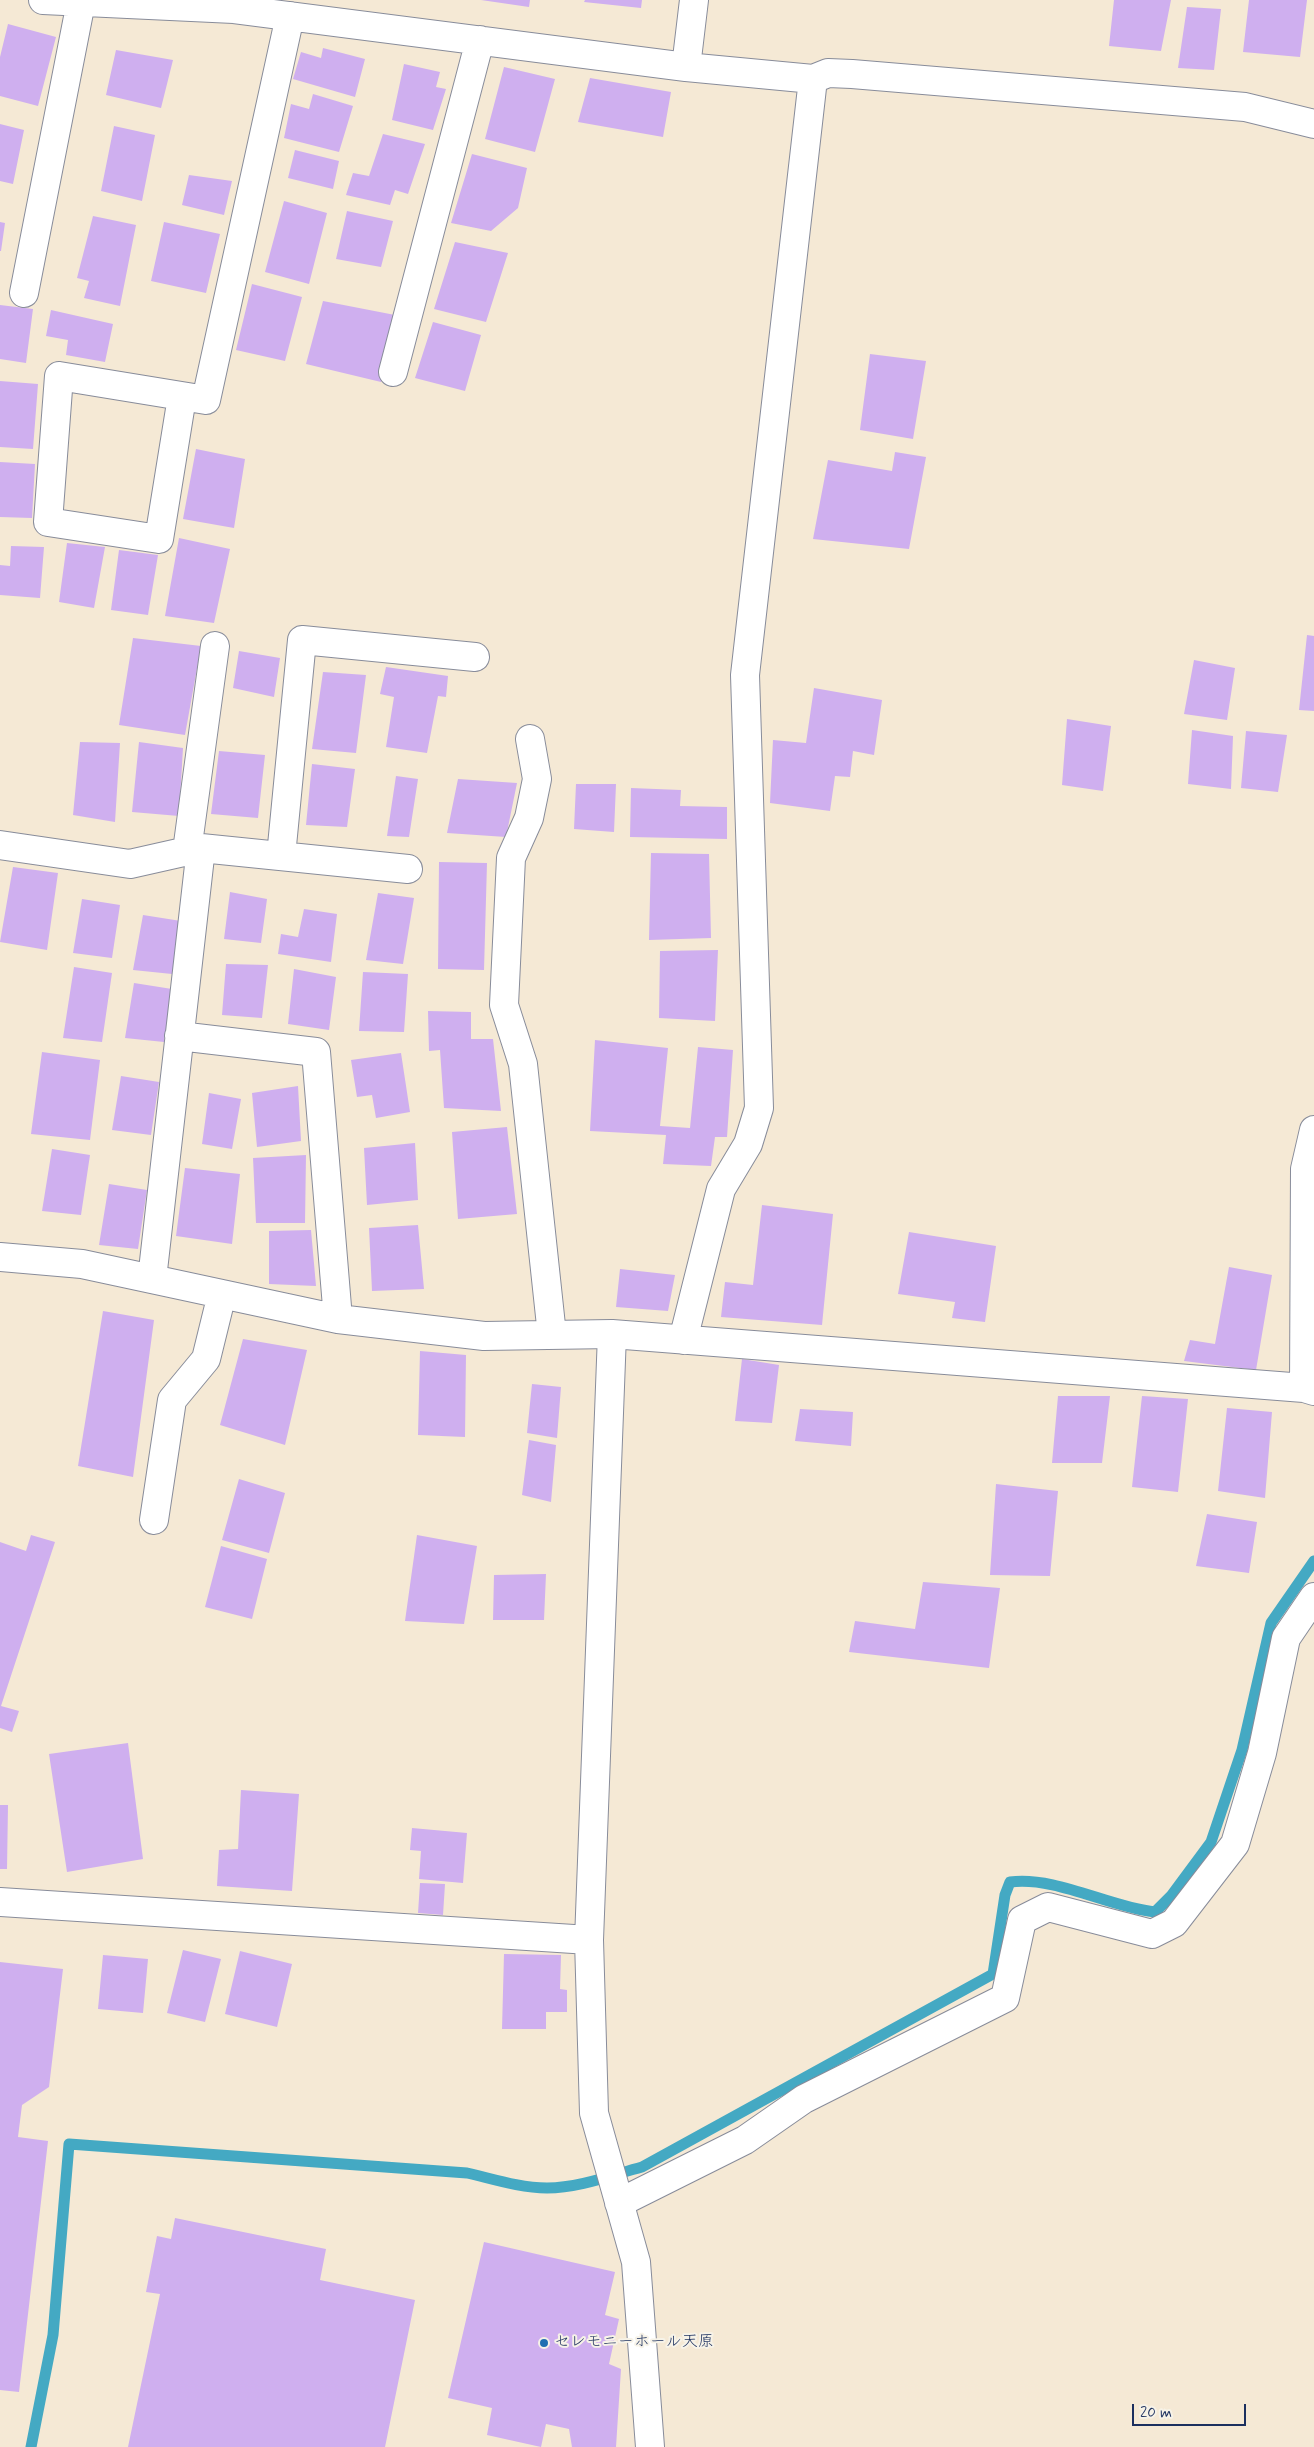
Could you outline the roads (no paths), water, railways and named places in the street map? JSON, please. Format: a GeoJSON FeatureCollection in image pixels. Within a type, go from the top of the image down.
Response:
{"type":"FeatureCollection","features":[{"type":"Feature","properties":{"kind":"street"},"geometry":{"type":"LineString","coordinates":[[43,0],[232,4],[290,16],[686,66],[813,79],[828,73],[852,74],[1235,107],[1314,124]]}},
{"type":"Feature","properties":{"kind":"street"},"geometry":{"type":"LineString","coordinates":[[686,66],[694,0]]}},
{"type":"Feature","properties":{"kind":"street"},"geometry":{"type":"LineString","coordinates":[[24,294],[81,2]]}},
{"type":"Feature","properties":{"kind":"street"},"geometry":{"type":"LineString","coordinates":[[182,397],[159,539],[48,522],[59,376],[206,400],[290,16]]}},
{"type":"Feature","properties":{"kind":"street"},"geometry":{"type":"LineString","coordinates":[[393,372],[480,40]]}},
{"type":"Feature","properties":{"kind":"street"},"geometry":{"type":"LineString","coordinates":[[683,1340],[720,1189],[748,1144],[759,1108],[745,675],[813,79]]}},
{"type":"Feature","properties":{"kind":"street"},"geometry":{"type":"LineString","coordinates":[[281,856],[302,640],[475,656]]}},
{"type":"Feature","properties":{"kind":"street"},"geometry":{"type":"LineString","coordinates":[[152,1279],[179,1036],[194,849],[215,646]]}},
{"type":"Feature","properties":{"kind":"street"},"geometry":{"type":"LineString","coordinates":[[530,738],[537,779],[529,818],[511,858],[504,1005],[523,1064],[552,1335]]}},
{"type":"Feature","properties":{"kind":"street"},"geometry":{"type":"LineString","coordinates":[[0,845],[130,864],[194,849],[408,869]]}},
{"type":"Feature","properties":{"kind":"street"},"geometry":{"type":"LineString","coordinates":[[179,1036],[316,1052],[338,1319]]}},
{"type":"Feature","properties":{"kind":"street"},"geometry":{"type":"LineString","coordinates":[[0,1257],[82,1264],[338,1319],[484,1336],[612,1334],[1309,1390],[1305,1170],[1314,1130]]}},
{"type":"Feature","properties":{"kind":"street"},"geometry":{"type":"LineString","coordinates":[[154,1520],[172,1400],[206,1359],[222,1294]]}},
{"type":"Feature","properties":{"kind":"street"},"geometry":{"type":"LineString","coordinates":[[612,1334],[589,1940],[594,2113],[636,2262],[650,2447]]}},
{"type":"Feature","properties":{"kind":"street"},"geometry":{"type":"LineString","coordinates":[[614,2185],[746,2140],[804,2099],[1004,1998],[1022,1920],[1048,1907],[1152,1934],[1174,1923],[1235,1844],[1262,1753],[1286,1638],[1314,1597]]}},
{"type":"Feature","properties":{"kind":"street"},"geometry":{"type":"LineString","coordinates":[[0,1902],[589,1940]]}},
{"type":"Feature","properties":{"kind":"waterway"},"geometry":{"type":"LineString","coordinates":[[31,2447],[53,2335],[69,2144],[467,2173],[537,2188],[571,2186],[642,2167],[993,1974],[1005,1895],[1010,1882],[1046,1883],[1137,1909],[1155,1912],[1171,1896],[1211,1842],[1242,1750],[1271,1623],[1314,1561]]}},
{"type":"Feature","properties":{"kind":"place","name":"セレモニーホール天原"},"geometry":{"type":"Point","coordinates":[544,2343]}}]}
